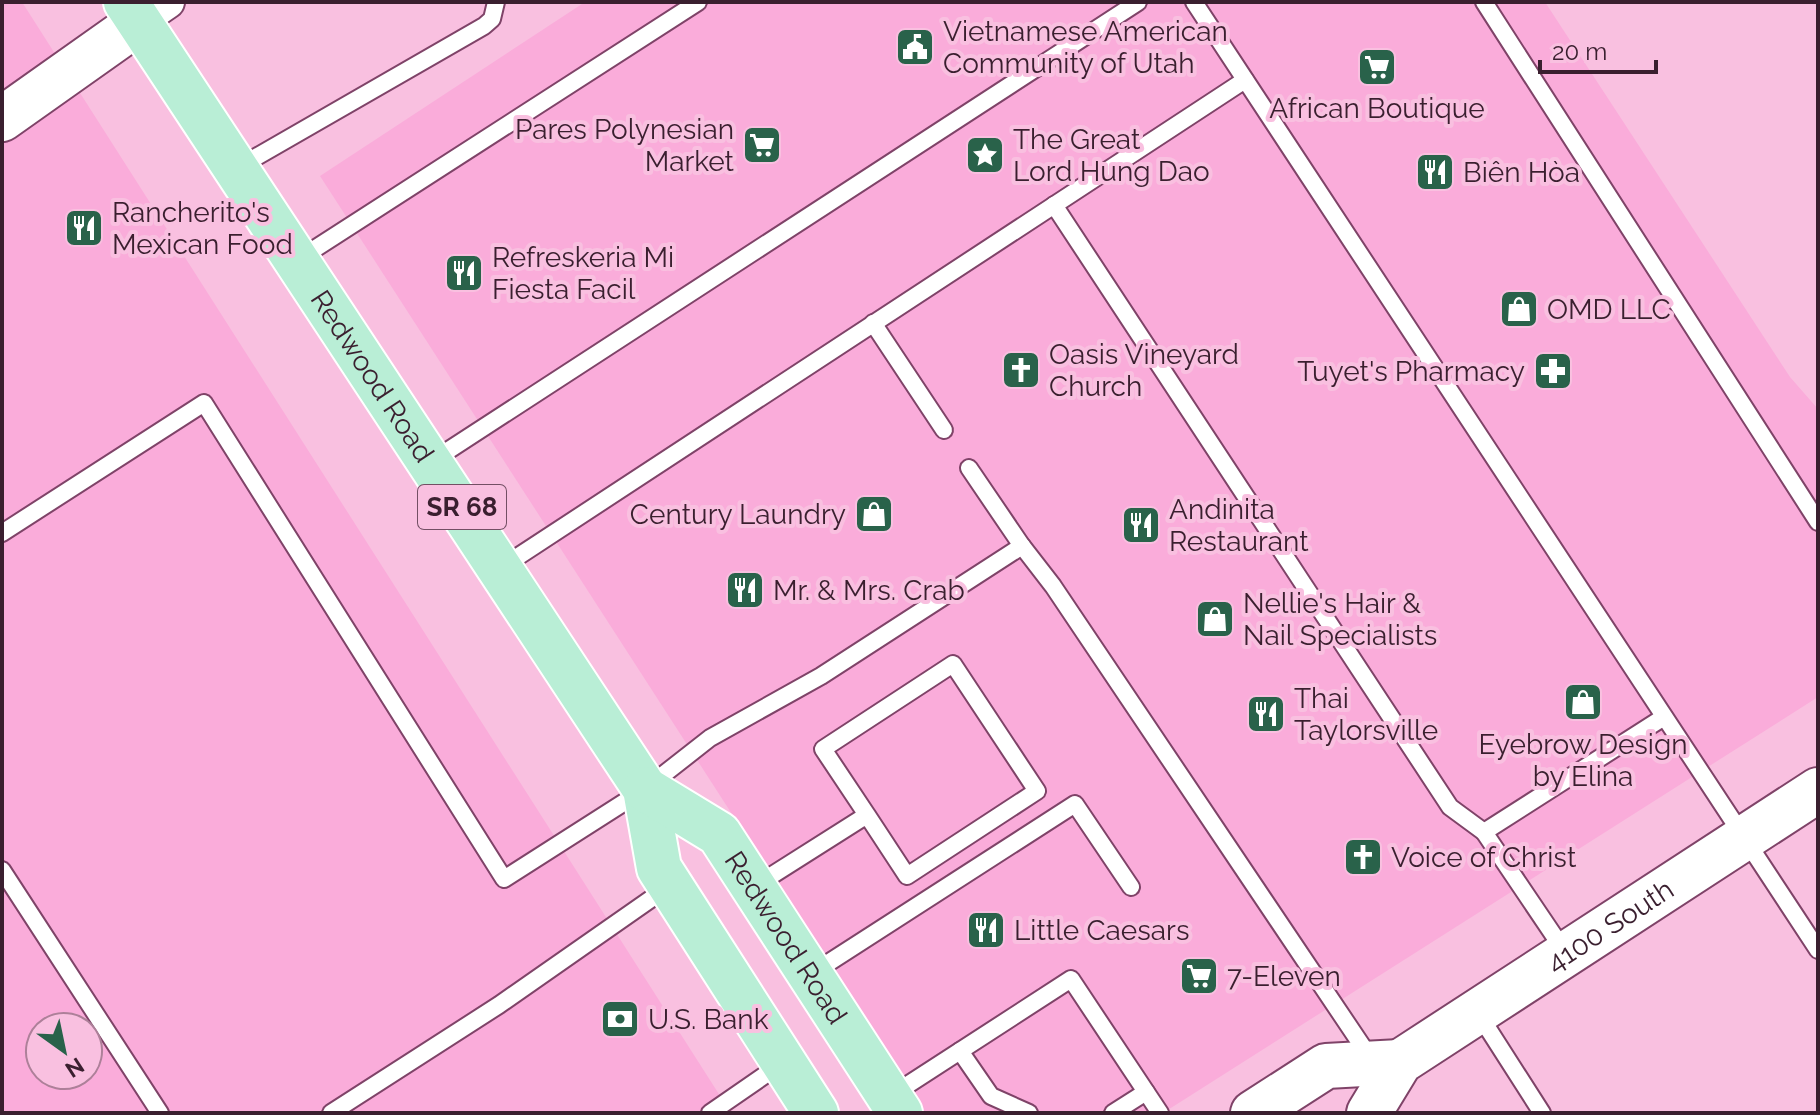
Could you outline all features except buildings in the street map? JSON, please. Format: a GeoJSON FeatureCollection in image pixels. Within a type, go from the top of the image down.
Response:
{"type":"FeatureCollection","features":[{"type":"Feature","properties":{"kind":"main road","name":"Redwood Road"},"geometry":{"type":"LineString","coordinates":[[144,9],[236,169],[502,567],[645,789],[659,868],[816,1113]]}},
{"type":"Feature","properties":{"kind":"main road"},"geometry":{"type":"LineString","coordinates":[[2,119],[144,9]]}},
{"type":"Feature","properties":{"kind":"main road","name":"Redwood Road"},"geometry":{"type":"LineString","coordinates":[[645,789],[719,834],[895,1105]]}},
{"type":"Feature","properties":{"kind":"main road","name":"4100 South"},"geometry":{"type":"LineString","coordinates":[[1369,1113],[1387,1063],[1477,1012],[1818,790]]}},
{"type":"Feature","properties":{"kind":"main road"},"geometry":{"type":"LineString","coordinates":[[1253,1113],[1326,1066],[1387,1063]]}},
{"type":"Feature","properties":{"kind":"lane"},"geometry":{"type":"LineString","coordinates":[[236,169],[484,26],[492,19],[496,2]]}},
{"type":"Feature","properties":{"kind":"lane"},"geometry":{"type":"LineString","coordinates":[[297,260],[698,2]]}},
{"type":"Feature","properties":{"kind":"lane"},"geometry":{"type":"LineString","coordinates":[[432,461],[1138,2]]}},
{"type":"Feature","properties":{"kind":"lane"},"geometry":{"type":"LineString","coordinates":[[1194,2],[1818,950]]}},
{"type":"Feature","properties":{"kind":"lane"},"geometry":{"type":"LineString","coordinates":[[1484,2],[1818,522]]}},
{"type":"Feature","properties":{"kind":"lane"},"geometry":{"type":"LineString","coordinates":[[502,567],[1245,80]]}},
{"type":"Feature","properties":{"kind":"lane"},"geometry":{"type":"LineString","coordinates":[[1054,205],[1450,807],[1484,832],[1566,953]]}},
{"type":"Feature","properties":{"kind":"lane"},"geometry":{"type":"LineString","coordinates":[[873,323],[944,430]]}},
{"type":"Feature","properties":{"kind":"lane"},"geometry":{"type":"LineString","coordinates":[[2,533],[204,403],[504,879],[645,789],[710,738],[821,676],[1022,546]]}},
{"type":"Feature","properties":{"kind":"lane"},"geometry":{"type":"LineString","coordinates":[[969,468],[1387,1063]]}},
{"type":"Feature","properties":{"kind":"lane"},"geometry":{"type":"LineString","coordinates":[[953,664],[1037,791],[907,876],[867,815],[823,749],[953,664]]}},
{"type":"Feature","properties":{"kind":"lane"},"geometry":{"type":"LineString","coordinates":[[1484,832],[1664,717]]}},
{"type":"Feature","properties":{"kind":"lane"},"geometry":{"type":"LineString","coordinates":[[810,974],[1075,804],[1131,887]]}},
{"type":"Feature","properties":{"kind":"lane"},"geometry":{"type":"LineString","coordinates":[[753,887],[867,815]]}},
{"type":"Feature","properties":{"kind":"lane"},"geometry":{"type":"LineString","coordinates":[[2,870],[160,1113]]}},
{"type":"Feature","properties":{"kind":"lane"},"geometry":{"type":"LineString","coordinates":[[331,1113],[499,1005],[670,886]]}},
{"type":"Feature","properties":{"kind":"lane"},"geometry":{"type":"LineString","coordinates":[[895,1105],[960,1051],[1071,979],[1160,1113]]}},
{"type":"Feature","properties":{"kind":"lane"},"geometry":{"type":"LineString","coordinates":[[1477,1012],[1542,1113]]}},
{"type":"Feature","properties":{"kind":"lane"},"geometry":{"type":"LineString","coordinates":[[960,1051],[991,1096],[1029,1113]]}},
{"type":"Feature","properties":{"kind":"lane"},"geometry":{"type":"LineString","coordinates":[[710,1113],[783,1063]]}},
{"type":"Feature","properties":{"kind":"lane"},"geometry":{"type":"LineString","coordinates":[[1113,1113],[1146,1092]]}},
{"type":"Feature","properties":{"kind":"shaded area"},"geometry":{"type":"Polygon","coordinates":[[[2,2],[22,2],[731,1113],[2,1113],[2,2]]]}},
{"type":"Feature","properties":{"kind":"shaded area"},"geometry":{"type":"Polygon","coordinates":[[[585,2],[1545,2],[1790,377],[1818,409],[1818,697],[1163,1113],[925,1113],[320,176],[585,2]]]}},
{"type":"Feature","properties":{"kind":"place","name":"Vietnamese American Community of Utah"},"geometry":{"type":"Point","coordinates":[915,47]}},
{"type":"Feature","properties":{"kind":"place","name":"African Boutique"},"geometry":{"type":"Point","coordinates":[1377,67]}},
{"type":"Feature","properties":{"kind":"place","name":"Pares Polynesian Market"},"geometry":{"type":"Point","coordinates":[762,145]}},
{"type":"Feature","properties":{"kind":"place","name":"The Great Lord Hung Dao"},"geometry":{"type":"Point","coordinates":[985,155]}},
{"type":"Feature","properties":{"kind":"place","name":"Biên Hòa"},"geometry":{"type":"Point","coordinates":[1435,172]}},
{"type":"Feature","properties":{"kind":"place","name":"Rancherito's Mexican Food"},"geometry":{"type":"Point","coordinates":[84,228]}},
{"type":"Feature","properties":{"kind":"place","name":"Refreskeria Mi Fiesta Facil"},"geometry":{"type":"Point","coordinates":[464,273]}},
{"type":"Feature","properties":{"kind":"place","name":"OMD LLC"},"geometry":{"type":"Point","coordinates":[1519,309]}},
{"type":"Feature","properties":{"kind":"place","name":"Oasis Vineyard Church"},"geometry":{"type":"Point","coordinates":[1021,370]}},
{"type":"Feature","properties":{"kind":"place","name":"Tuyet's Pharmacy"},"geometry":{"type":"Point","coordinates":[1553,371]}},
{"type":"Feature","properties":{"kind":"place","name":"Century Laundry"},"geometry":{"type":"Point","coordinates":[874,514]}},
{"type":"Feature","properties":{"kind":"place","name":"Andinita Restaurant"},"geometry":{"type":"Point","coordinates":[1141,525]}},
{"type":"Feature","properties":{"kind":"place","name":"Mr. & Mrs. Crab"},"geometry":{"type":"Point","coordinates":[745,590]}},
{"type":"Feature","properties":{"kind":"place","name":"Nellie's Hair & Nail Specialists"},"geometry":{"type":"Point","coordinates":[1215,619]}},
{"type":"Feature","properties":{"kind":"place","name":"Eyebrow Design by Elina"},"geometry":{"type":"Point","coordinates":[1583,702]}},
{"type":"Feature","properties":{"kind":"place","name":"Thai Taylorsville"},"geometry":{"type":"Point","coordinates":[1266,714]}},
{"type":"Feature","properties":{"kind":"place","name":"Voice of Christ"},"geometry":{"type":"Point","coordinates":[1363,857]}},
{"type":"Feature","properties":{"kind":"place","name":"Little Caesars"},"geometry":{"type":"Point","coordinates":[986,930]}},
{"type":"Feature","properties":{"kind":"place","name":"7-Eleven"},"geometry":{"type":"Point","coordinates":[1199,976]}},
{"type":"Feature","properties":{"kind":"place","name":"U.S. Bank"},"geometry":{"type":"Point","coordinates":[620,1019]}}]}
